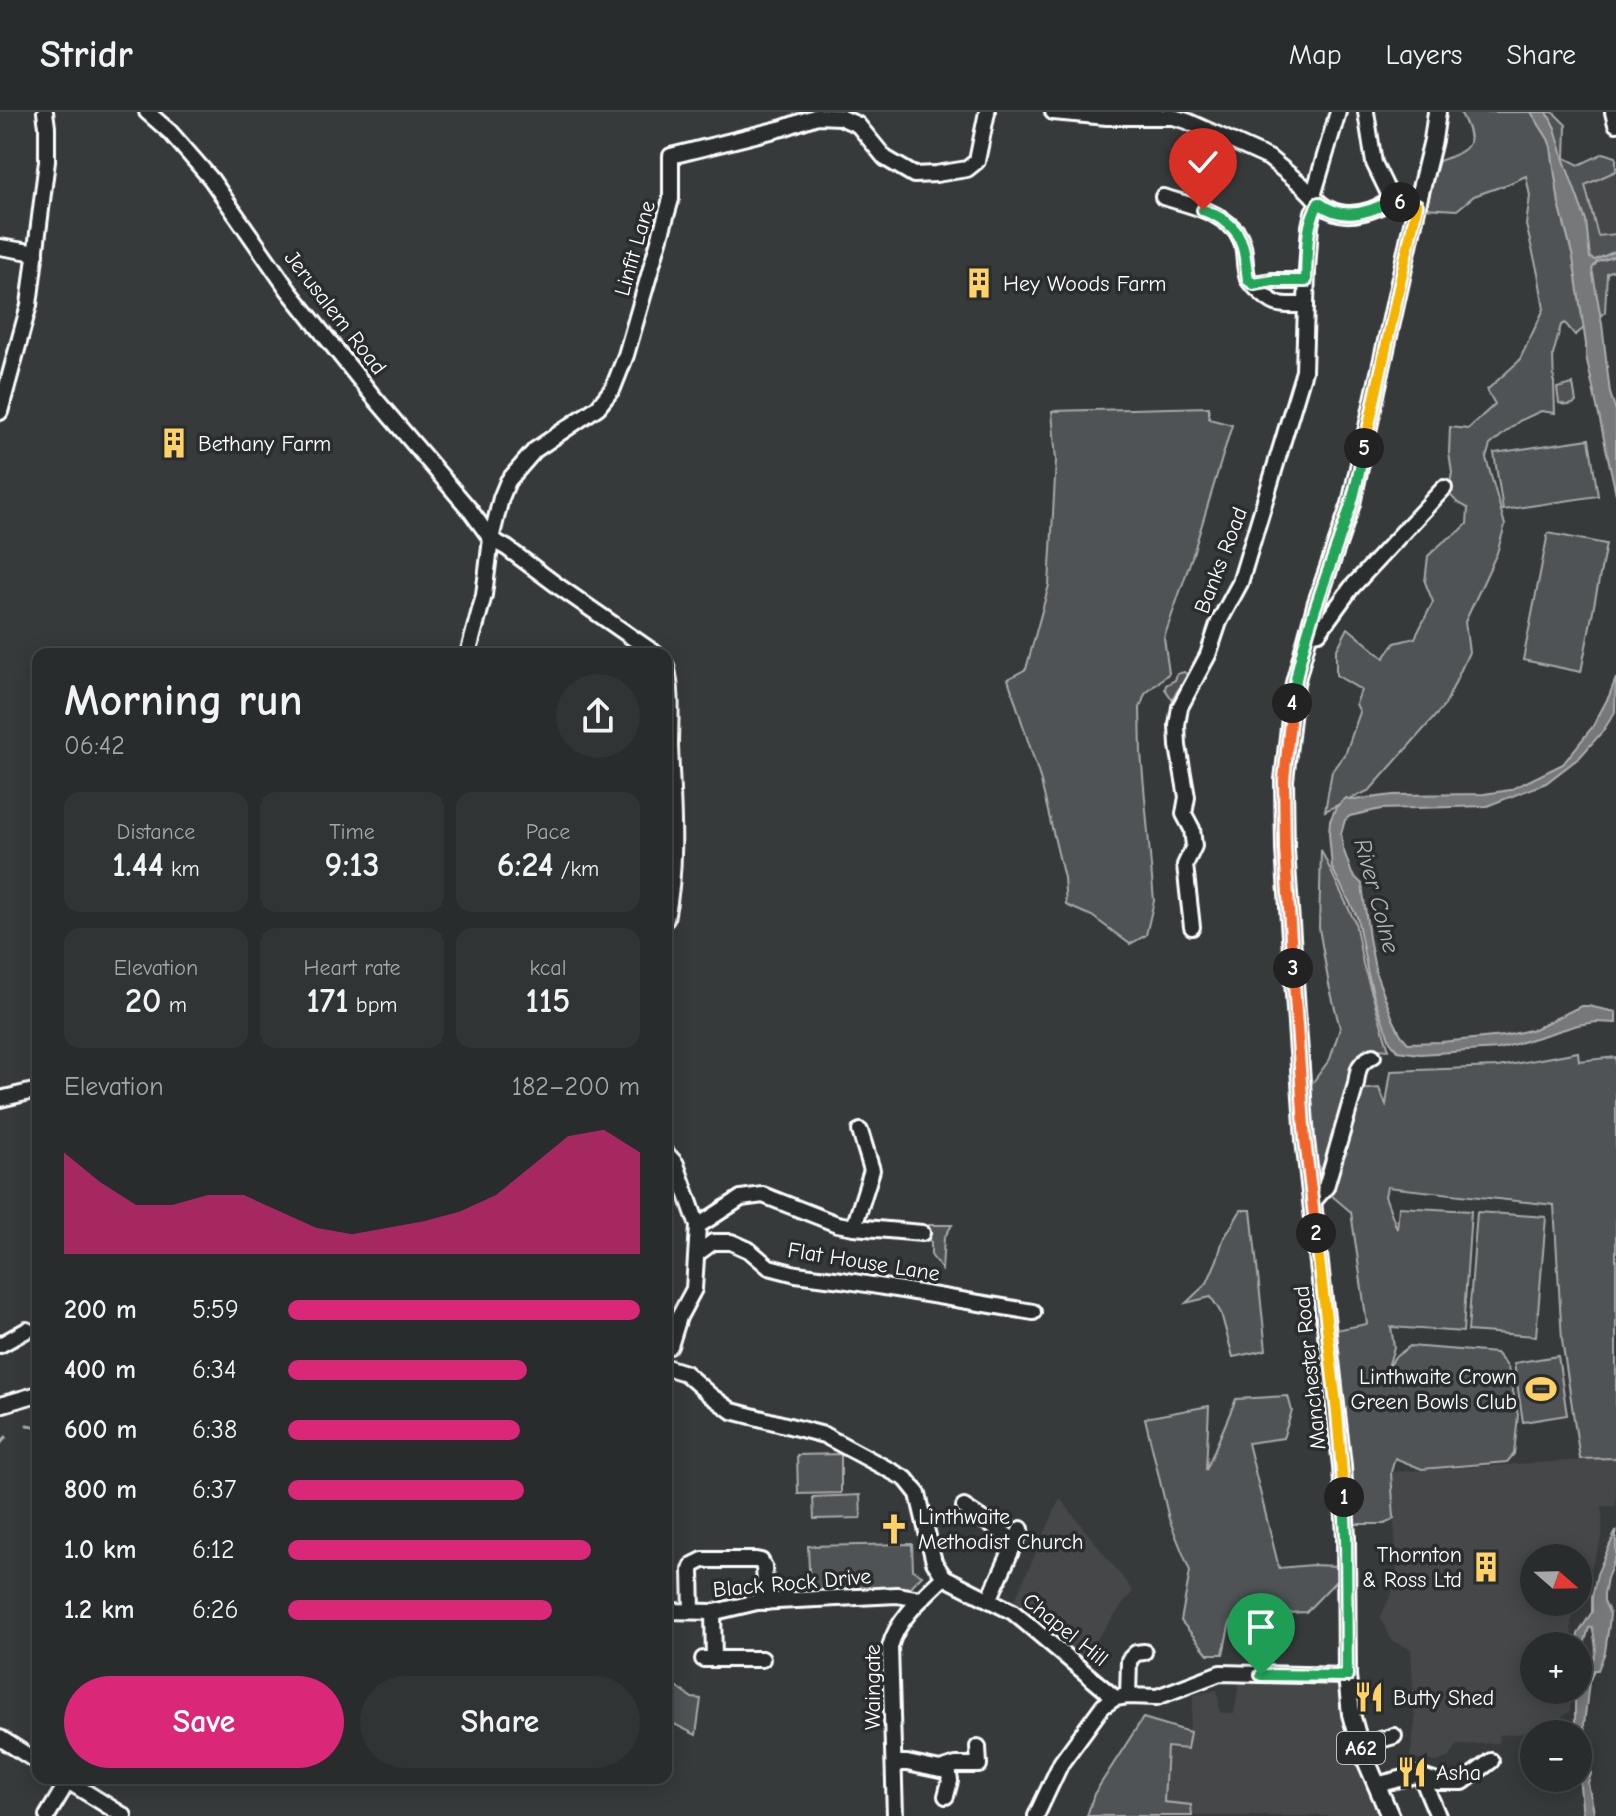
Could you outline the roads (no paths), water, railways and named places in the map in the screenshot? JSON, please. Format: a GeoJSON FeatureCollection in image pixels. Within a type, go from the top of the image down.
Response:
{"type":"FeatureCollection","features":[{"type":"Feature","properties":{"kind":"main road","name":"Manchester Road"},"geometry":{"type":"LineString","coordinates":[[1390,1816],[1360,1746],[1351,1714],[1347,1676],[1342,1466],[1304,1125],[1285,850],[1284,780],[1295,683],[1351,504],[1437,112]]}},
{"type":"Feature","properties":{"kind":"street"},"geometry":{"type":"LineString","coordinates":[[0,412],[29,305],[47,161],[45,112]]}},
{"type":"Feature","properties":{"kind":"street","name":"Jerusalem Road"},"geometry":{"type":"LineString","coordinates":[[147,112],[170,132],[211,179],[289,291],[491,539]]}},
{"type":"Feature","properties":{"kind":"street","name":"Linfit Lane"},"geometry":{"type":"LineString","coordinates":[[491,539],[508,481],[535,450],[598,407],[613,388],[626,355],[671,199],[671,156],[783,128],[817,116],[840,117],[858,125],[885,158],[914,175],[936,174],[967,169],[977,161],[987,112]]}},
{"type":"Feature","properties":{"kind":"street"},"geometry":{"type":"LineString","coordinates":[[1053,112],[1079,116],[1173,117],[1187,121],[1269,158],[1326,209],[1337,213],[1356,214],[1378,209],[1392,200],[1417,205]]}},
{"type":"Feature","properties":{"kind":"street","name":"Banks Road"},"geometry":{"type":"LineString","coordinates":[[1192,927],[1185,865],[1194,846],[1192,829],[1184,814],[1187,797],[1177,725],[1180,707],[1208,655],[1219,622],[1240,583],[1304,371],[1310,226],[1338,112]]}},
{"type":"Feature","properties":{"kind":"street"},"geometry":{"type":"LineString","coordinates":[[1366,112],[1374,163],[1392,200]]}},
{"type":"Feature","properties":{"kind":"street"},"geometry":{"type":"LineString","coordinates":[[1613,112],[1616,124]]}},
{"type":"Feature","properties":{"kind":"street"},"geometry":{"type":"LineString","coordinates":[[1163,197],[1216,215],[1235,231],[1242,240],[1248,280],[1263,296],[1280,305],[1306,305]]}},
{"type":"Feature","properties":{"kind":"street"},"geometry":{"type":"LineString","coordinates":[[0,247],[36,253]]}},
{"type":"Feature","properties":{"kind":"street"},"geometry":{"type":"LineString","coordinates":[[1254,284],[1306,281]]}},
{"type":"Feature","properties":{"kind":"street"},"geometry":{"type":"LineString","coordinates":[[1308,634],[1319,632],[1351,588],[1444,488]]}},
{"type":"Feature","properties":{"kind":"street"},"geometry":{"type":"LineString","coordinates":[[470,648],[484,595],[491,539],[648,648]]}},
{"type":"Feature","properties":{"kind":"street"},"geometry":{"type":"LineString","coordinates":[[672,822],[672,880]]}},
{"type":"Feature","properties":{"kind":"street"},"geometry":{"type":"LineString","coordinates":[[1312,1203],[1326,1187],[1358,1069],[1363,1061],[1373,1056]]}},
{"type":"Feature","properties":{"kind":"street"},"geometry":{"type":"LineString","coordinates":[[0,1099],[32,1091]]}},
{"type":"Feature","properties":{"kind":"street"},"geometry":{"type":"LineString","coordinates":[[854,1227],[872,1170],[860,1131]]}},
{"type":"Feature","properties":{"kind":"street"},"geometry":{"type":"LineString","coordinates":[[672,1160],[698,1226],[694,1289],[672,1336]]}},
{"type":"Feature","properties":{"kind":"street"},"geometry":{"type":"LineString","coordinates":[[698,1226],[741,1198],[763,1195],[837,1224],[922,1233]]}},
{"type":"Feature","properties":{"kind":"street","name":"Flat House Lane"},"geometry":{"type":"LineString","coordinates":[[698,1253],[713,1242],[731,1242],[749,1250],[769,1267],[796,1274],[1033,1312]]}},
{"type":"Feature","properties":{"kind":"street"},"geometry":{"type":"LineString","coordinates":[[0,1345],[27,1330]]}},
{"type":"Feature","properties":{"kind":"street"},"geometry":{"type":"LineString","coordinates":[[672,1353],[685,1373],[732,1411],[824,1435],[906,1479],[918,1494],[934,1562],[944,1577]]}},
{"type":"Feature","properties":{"kind":"street"},"geometry":{"type":"LineString","coordinates":[[672,1369],[685,1373]]}},
{"type":"Feature","properties":{"kind":"street"},"geometry":{"type":"LineString","coordinates":[[0,1405],[32,1396]]}},
{"type":"Feature","properties":{"kind":"street"},"geometry":{"type":"LineString","coordinates":[[964,1507],[1018,1535],[989,1600]]}},
{"type":"Feature","properties":{"kind":"street"},"geometry":{"type":"LineString","coordinates":[[677,1566],[693,1565],[703,1560],[761,1561],[766,1602]]}},
{"type":"Feature","properties":{"kind":"street"},"geometry":{"type":"LineString","coordinates":[[692,1611],[693,1565]]}},
{"type":"Feature","properties":{"kind":"street","name":"Waingate"},"geometry":{"type":"LineString","coordinates":[[895,1816],[890,1647],[893,1636],[921,1599],[944,1577]]}},
{"type":"Feature","properties":{"kind":"street","name":"Chapel Hill"},"geometry":{"type":"LineString","coordinates":[[944,1577],[1013,1612],[1115,1700]]}},
{"type":"Feature","properties":{"kind":"street","name":"Black Rock Drive"},"geometry":{"type":"LineString","coordinates":[[672,1611],[713,1612],[766,1602],[897,1595],[921,1599]]}},
{"type":"Feature","properties":{"kind":"street"},"geometry":{"type":"LineString","coordinates":[[713,1612],[708,1659],[762,1659]]}},
{"type":"Feature","properties":{"kind":"street"},"geometry":{"type":"LineString","coordinates":[[1036,1816],[1061,1763],[1115,1700],[1129,1660],[1136,1653],[1144,1652]]}},
{"type":"Feature","properties":{"kind":"street"},"geometry":{"type":"LineString","coordinates":[[1115,1700],[1157,1697],[1220,1673],[1347,1676]]}},
{"type":"Feature","properties":{"kind":"street"},"geometry":{"type":"LineString","coordinates":[[1360,1746],[1394,1736]]}},
{"type":"Feature","properties":{"kind":"street"},"geometry":{"type":"LineString","coordinates":[[0,1738],[32,1758]]}},
{"type":"Feature","properties":{"kind":"street"},"geometry":{"type":"LineString","coordinates":[[895,1763],[940,1770],[956,1765],[979,1770],[978,1747]]}},
{"type":"Feature","properties":{"kind":"street"},"geometry":{"type":"LineString","coordinates":[[1376,1785],[1416,1775],[1437,1782],[1463,1782],[1491,1761]]}},
{"type":"Feature","properties":{"kind":"street"},"geometry":{"type":"LineString","coordinates":[[946,1796],[950,1781],[948,1769]]}},
{"type":"Feature","properties":{"kind":"street"},"geometry":{"type":"LineString","coordinates":[[1422,1778],[1438,1816]]}},
{"type":"Feature","properties":{"kind":"street"},"geometry":{"type":"LineString","coordinates":[[47,1816],[63,1784]]}},
{"type":"Feature","properties":{"kind":"street"},"geometry":{"type":"LineString","coordinates":[[72,1784],[124,1816]]}},
{"type":"Feature","properties":{"kind":"waterway"},"geometry":{"type":"LineString","coordinates":[[27,1425],[32,1426]]}},
{"type":"Feature","properties":{"kind":"waterway"},"geometry":{"type":"LineString","coordinates":[[0,1444],[6,1437]]}},
{"type":"Feature","properties":{"kind":"place","name":"Hey Woods Farm"},"geometry":{"type":"Point","coordinates":[979,283]}},
{"type":"Feature","properties":{"kind":"place","name":"Bethany Farm"},"geometry":{"type":"Point","coordinates":[174,443]}},
{"type":"Feature","properties":{"kind":"place","name":"Linthwaite Crown Green Bowls Club"},"geometry":{"type":"Point","coordinates":[1541,1389]}},
{"type":"Feature","properties":{"kind":"place","name":"Linthwaite Methodist Church"},"geometry":{"type":"Point","coordinates":[894,1529]}},
{"type":"Feature","properties":{"kind":"place","name":"Thornton & Ross Ltd"},"geometry":{"type":"Point","coordinates":[1486,1567]}},
{"type":"Feature","properties":{"kind":"place","name":"Butty Shed"},"geometry":{"type":"Point","coordinates":[1369,1697]}},
{"type":"Feature","properties":{"kind":"place","name":"Asha"},"geometry":{"type":"Point","coordinates":[1412,1772]}},
{"type":"Feature","properties":{"kind":"water label","name":"River Colne"},"geometry":{"type":"Point","coordinates":[1377,896]}}]}
